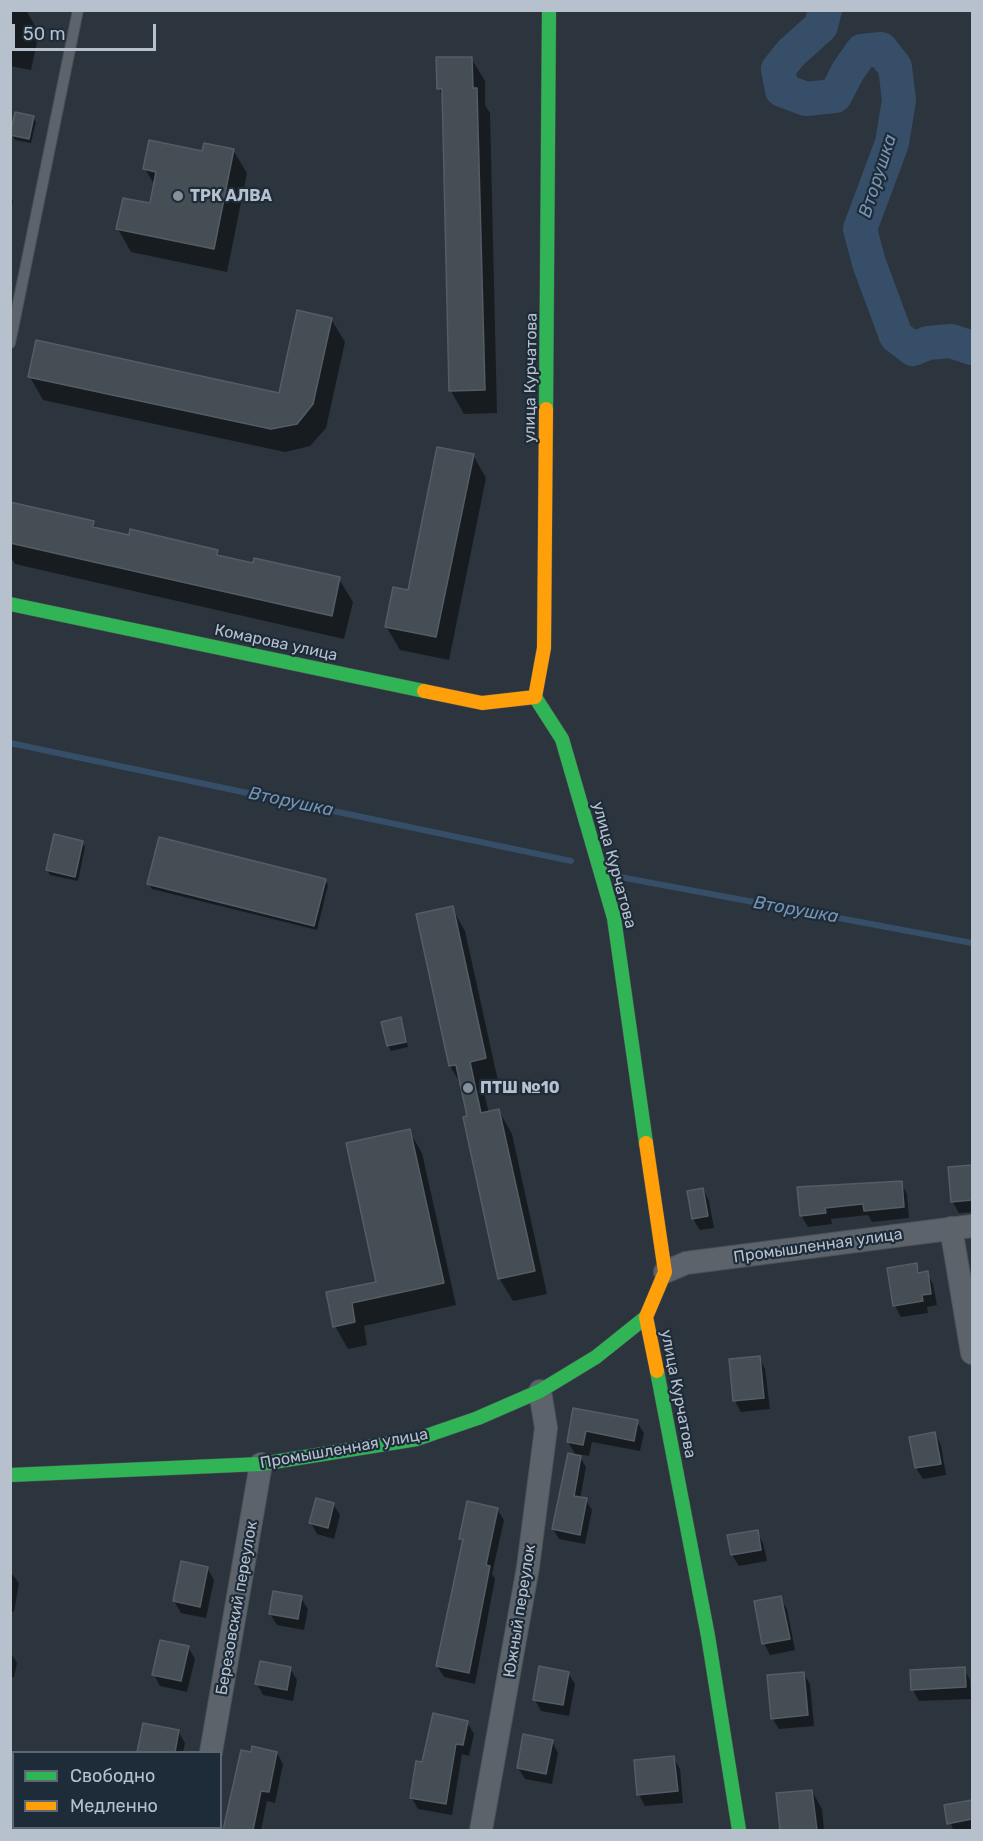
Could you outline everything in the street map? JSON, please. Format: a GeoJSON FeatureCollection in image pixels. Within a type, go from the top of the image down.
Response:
{"type":"FeatureCollection","features":[{"type":"Feature","properties":{"kind":"street","name":"улица Курчатова"},"geometry":{"type":"LineString","coordinates":[[549,10],[544,648],[535,697],[562,739],[614,918],[665,1272],[646,1317],[708,1636],[739,1830]]}},
{"type":"Feature","properties":{"kind":"street","name":"Комарова улица"},"geometry":{"type":"LineString","coordinates":[[10,604],[482,703],[535,697]]}},
{"type":"Feature","properties":{"kind":"street","name":"Промышленная улица"},"geometry":{"type":"LineString","coordinates":[[665,1272],[686,1263],[962,1227]]}},
{"type":"Feature","properties":{"kind":"street"},"geometry":{"type":"LineString","coordinates":[[962,1227],[972,1353]]}},
{"type":"Feature","properties":{"kind":"street","name":"Промышленная улица"},"geometry":{"type":"LineString","coordinates":[[10,1475],[261,1464],[417,1439],[478,1418],[540,1391],[596,1357],[646,1317]]}},
{"type":"Feature","properties":{"kind":"street","name":"Южный переулок"},"geometry":{"type":"LineString","coordinates":[[481,1830],[529,1555],[546,1428],[540,1391]]}},
{"type":"Feature","properties":{"kind":"street","name":"Березовский переулок"},"geometry":{"type":"LineString","coordinates":[[211,1751],[261,1464]]}},
{"type":"Feature","properties":{"kind":"lane"},"geometry":{"type":"LineString","coordinates":[[10,343],[78,10]]}},
{"type":"Feature","properties":{"kind":"building"},"geometry":{"type":"Polygon","coordinates":[[[436,57],[472,57],[473,88],[477,88],[485,390],[449,391],[442,89],[437,89],[436,57]]]}},
{"type":"Feature","properties":{"kind":"building"},"geometry":{"type":"Polygon","coordinates":[[[15,112],[34,116],[29,139],[10,135],[15,112]]]}},
{"type":"Feature","properties":{"kind":"building","name":"ТРК АЛВА"},"geometry":{"type":"Polygon","coordinates":[[[149,140],[202,151],[204,143],[234,149],[214,249],[116,229],[123,198],[150,203],[156,172],[143,169],[149,140]]]}},
{"type":"Feature","properties":{"kind":"building"},"geometry":{"type":"Polygon","coordinates":[[[297,310],[332,318],[313,404],[297,424],[271,429],[28,377],[36,340],[279,393],[297,310]]]}},
{"type":"Feature","properties":{"kind":"building"},"geometry":{"type":"Polygon","coordinates":[[[437,447],[474,454],[436,637],[385,627],[393,587],[408,590],[437,447]]]}},
{"type":"Feature","properties":{"kind":"building"},"geometry":{"type":"Polygon","coordinates":[[[10,502],[94,521],[93,527],[129,535],[130,529],[218,550],[217,555],[253,563],[254,558],[340,577],[332,616],[10,543],[10,502]]]}},
{"type":"Feature","properties":{"kind":"building"},"geometry":{"type":"Polygon","coordinates":[[[54,834],[83,841],[75,877],[46,870],[54,834]]]}},
{"type":"Feature","properties":{"kind":"building"},"geometry":{"type":"Polygon","coordinates":[[[159,837],[326,879],[314,926],[147,884],[159,837]]]}},
{"type":"Feature","properties":{"kind":"building"},"geometry":{"type":"Polygon","coordinates":[[[453,906],[486,1058],[470,1062],[481,1113],[499,1109],[535,1271],[498,1279],[463,1117],[467,1116],[456,1065],[449,1066],[416,914],[453,906]]]}},
{"type":"Feature","properties":{"kind":"building"},"geometry":{"type":"Polygon","coordinates":[[[401,1017],[406,1042],[387,1046],[381,1022],[401,1017]]]}},
{"type":"Feature","properties":{"kind":"building"},"geometry":{"type":"Polygon","coordinates":[[[410,1129],[444,1283],[352,1303],[355,1322],[333,1327],[326,1292],[376,1282],[346,1143],[410,1129]]]}},
{"type":"Feature","properties":{"kind":"building"},"geometry":{"type":"Polygon","coordinates":[[[972,1165],[972,1200],[951,1202],[948,1167],[972,1165]]]}},
{"type":"Feature","properties":{"kind":"building"},"geometry":{"type":"Polygon","coordinates":[[[902,1181],[904,1207],[864,1211],[863,1204],[825,1208],[826,1213],[800,1216],[797,1187],[902,1181]]]}},
{"type":"Feature","properties":{"kind":"building"},"geometry":{"type":"Polygon","coordinates":[[[703,1188],[708,1216],[692,1219],[687,1191],[703,1188]]]}},
{"type":"Feature","properties":{"kind":"building"},"geometry":{"type":"Polygon","coordinates":[[[917,1263],[918,1273],[928,1271],[931,1294],[922,1295],[923,1301],[893,1306],[887,1268],[917,1263]]]}},
{"type":"Feature","properties":{"kind":"building"},"geometry":{"type":"Polygon","coordinates":[[[760,1356],[764,1398],[733,1401],[729,1359],[760,1356]]]}},
{"type":"Feature","properties":{"kind":"building"},"geometry":{"type":"Polygon","coordinates":[[[573,1408],[638,1420],[634,1441],[586,1431],[583,1445],[567,1442],[573,1408]]]}},
{"type":"Feature","properties":{"kind":"building"},"geometry":{"type":"Polygon","coordinates":[[[935,1432],[941,1464],[915,1468],[909,1437],[935,1432]]]}},
{"type":"Feature","properties":{"kind":"building"},"geometry":{"type":"Polygon","coordinates":[[[568,1453],[581,1456],[574,1496],[587,1498],[580,1535],[552,1529],[568,1453]]]}},
{"type":"Feature","properties":{"kind":"building"},"geometry":{"type":"Polygon","coordinates":[[[316,1498],[334,1503],[328,1528],[309,1523],[316,1498]]]}},
{"type":"Feature","properties":{"kind":"building"},"geometry":{"type":"Polygon","coordinates":[[[467,1501],[498,1508],[486,1565],[490,1566],[469,1673],[436,1666],[463,1539],[459,1539],[467,1501]]]}},
{"type":"Feature","properties":{"kind":"building"},"geometry":{"type":"Polygon","coordinates":[[[758,1530],[761,1550],[731,1555],[727,1535],[758,1530]]]}},
{"type":"Feature","properties":{"kind":"building"},"geometry":{"type":"Polygon","coordinates":[[[181,1561],[208,1567],[200,1607],[173,1601],[181,1561]]]}},
{"type":"Feature","properties":{"kind":"building"},"geometry":{"type":"Polygon","coordinates":[[[273,1591],[302,1596],[298,1619],[269,1614],[273,1591]]]}},
{"type":"Feature","properties":{"kind":"building"},"geometry":{"type":"Polygon","coordinates":[[[781,1596],[790,1639],[762,1644],[754,1601],[781,1596]]]}},
{"type":"Feature","properties":{"kind":"building"},"geometry":{"type":"Polygon","coordinates":[[[160,1640],[189,1646],[181,1681],[152,1675],[160,1640]]]}},
{"type":"Feature","properties":{"kind":"building"},"geometry":{"type":"Polygon","coordinates":[[[260,1661],[291,1667],[287,1690],[255,1684],[260,1661]]]}},
{"type":"Feature","properties":{"kind":"building"},"geometry":{"type":"Polygon","coordinates":[[[539,1666],[569,1672],[563,1705],[533,1700],[539,1666]]]}},
{"type":"Feature","properties":{"kind":"building"},"geometry":{"type":"Polygon","coordinates":[[[965,1667],[966,1687],[911,1690],[910,1670],[965,1667]]]}},
{"type":"Feature","properties":{"kind":"building"},"geometry":{"type":"Polygon","coordinates":[[[804,1672],[808,1715],[771,1719],[767,1675],[804,1672]]]}},
{"type":"Feature","properties":{"kind":"building"},"geometry":{"type":"Polygon","coordinates":[[[433,1713],[468,1721],[463,1745],[456,1744],[446,1804],[410,1798],[416,1761],[422,1762],[433,1713]]]}},
{"type":"Feature","properties":{"kind":"building"},"geometry":{"type":"Polygon","coordinates":[[[143,1723],[179,1730],[175,1751],[137,1751],[143,1723]]]}},
{"type":"Feature","properties":{"kind":"building"},"geometry":{"type":"Polygon","coordinates":[[[523,1734],[553,1740],[546,1774],[517,1768],[523,1734]]]}},
{"type":"Feature","properties":{"kind":"building"},"geometry":{"type":"Polygon","coordinates":[[[252,1746],[277,1752],[269,1792],[261,1791],[253,1830],[223,1830],[241,1750],[251,1752],[252,1746]]]}},
{"type":"Feature","properties":{"kind":"building"},"geometry":{"type":"Polygon","coordinates":[[[674,1756],[678,1791],[637,1795],[634,1760],[674,1756]]]}},
{"type":"Feature","properties":{"kind":"building"},"geometry":{"type":"Polygon","coordinates":[[[812,1790],[817,1830],[780,1830],[776,1793],[812,1790]]]}},
{"type":"Feature","properties":{"kind":"building"},"geometry":{"type":"Polygon","coordinates":[[[972,1800],[972,1819],[947,1824],[944,1805],[972,1800]]]}},
{"type":"Feature","properties":{"kind":"waterway","name":"Вторушка"},"geometry":{"type":"LineString","coordinates":[[825,10],[821,26],[791,53],[778,69],[782,90],[806,99],[835,96],[862,51],[881,49],[895,67],[899,100],[892,143],[860,229],[869,263],[896,336],[913,349],[928,343],[951,341],[972,348]]}},
{"type":"Feature","properties":{"kind":"waterway","name":"Вторушка"},"geometry":{"type":"LineString","coordinates":[[10,743],[571,861]]}},
{"type":"Feature","properties":{"kind":"waterway","name":"Вторушка"},"geometry":{"type":"LineString","coordinates":[[620,877],[972,943]]}},
{"type":"Feature","properties":{"kind":"traffic: fast"},"geometry":{"type":"LineString","coordinates":[[546,409],[549,10]]}},
{"type":"Feature","properties":{"kind":"traffic: fast"},"geometry":{"type":"LineString","coordinates":[[10,604],[424,691]]}},
{"type":"Feature","properties":{"kind":"traffic: fast"},"geometry":{"type":"LineString","coordinates":[[535,697],[562,739],[614,918],[646,1143]]}},
{"type":"Feature","properties":{"kind":"traffic: fast"},"geometry":{"type":"LineString","coordinates":[[10,1475],[261,1464],[417,1439],[478,1418],[540,1391],[596,1357],[646,1317]]}},
{"type":"Feature","properties":{"kind":"traffic: fast"},"geometry":{"type":"LineString","coordinates":[[657,1371],[708,1636],[739,1830]]}},
{"type":"Feature","properties":{"kind":"traffic: slow"},"geometry":{"type":"LineString","coordinates":[[535,697],[544,648],[546,409]]}},
{"type":"Feature","properties":{"kind":"traffic: slow"},"geometry":{"type":"LineString","coordinates":[[424,691],[482,703],[535,697]]}},
{"type":"Feature","properties":{"kind":"traffic: slow"},"geometry":{"type":"LineString","coordinates":[[646,1143],[665,1272],[646,1317],[657,1371]]}},
{"type":"Feature","properties":{"kind":"place","name":"ТРК АЛВА"},"geometry":{"type":"Point","coordinates":[178,196]}},
{"type":"Feature","properties":{"kind":"place","name":"ПТШ №10"},"geometry":{"type":"Point","coordinates":[468,1088]}}]}
